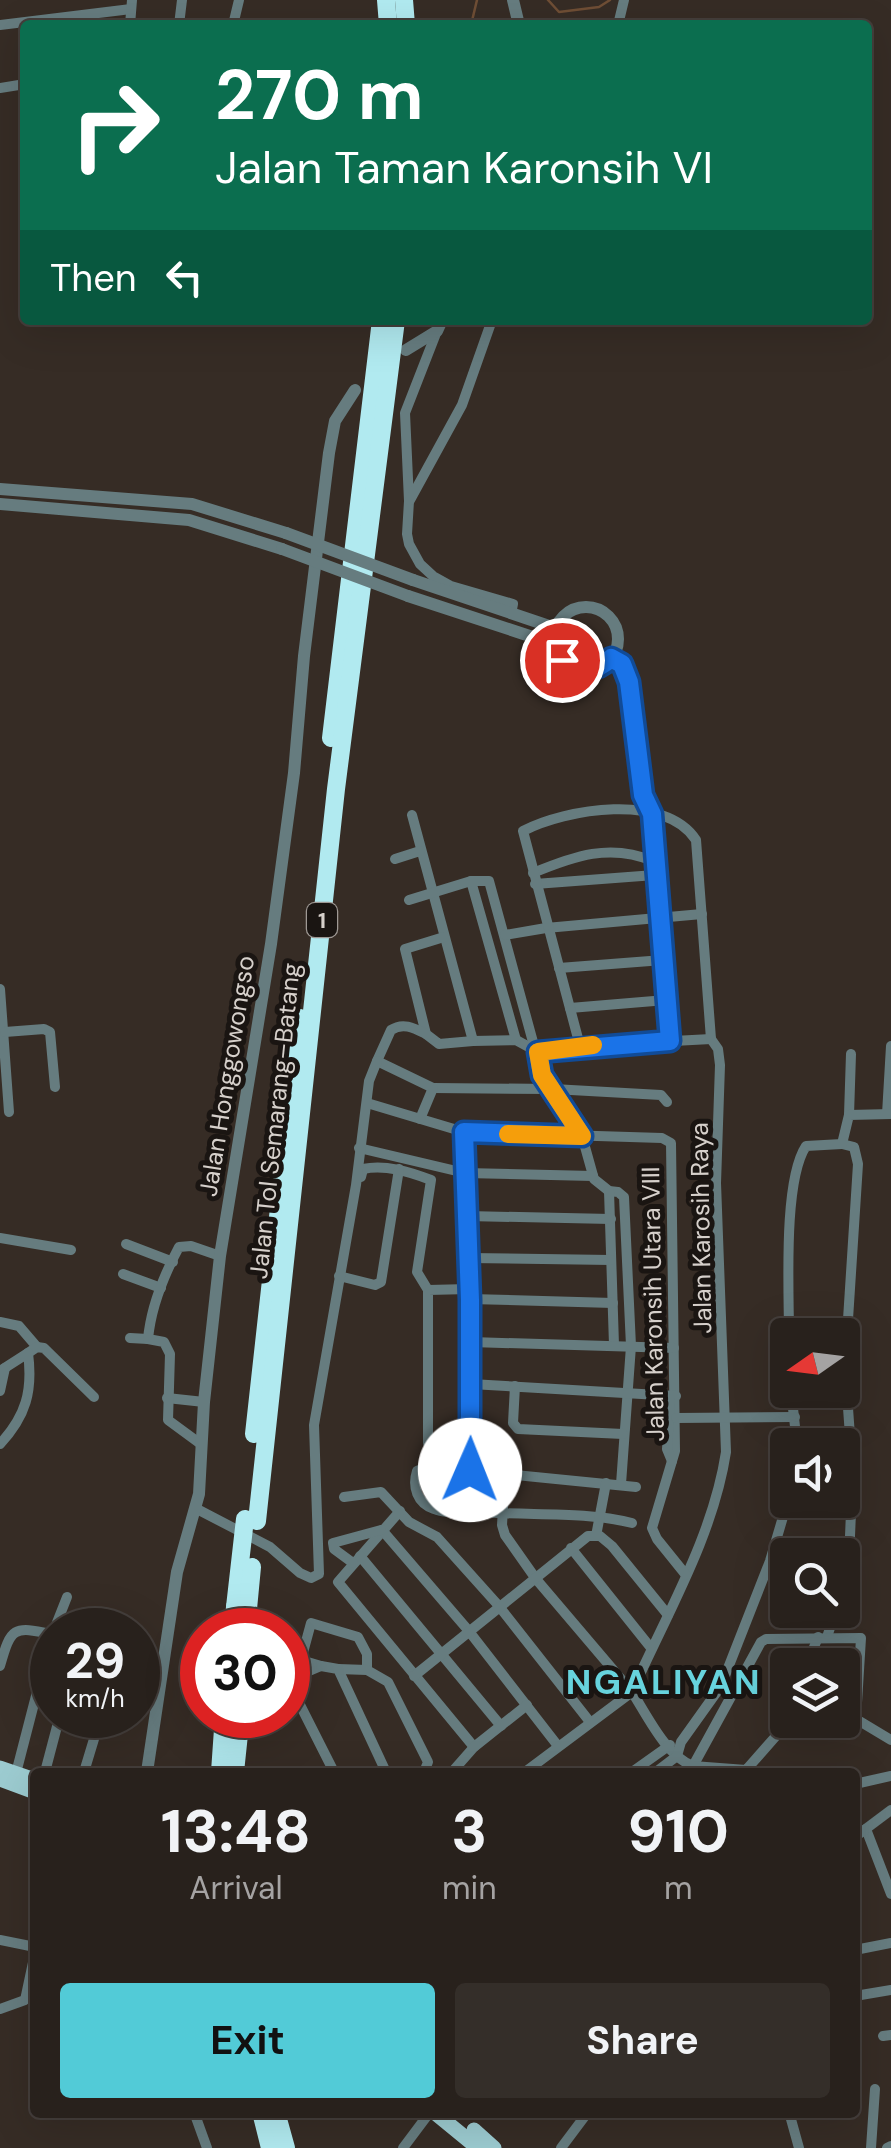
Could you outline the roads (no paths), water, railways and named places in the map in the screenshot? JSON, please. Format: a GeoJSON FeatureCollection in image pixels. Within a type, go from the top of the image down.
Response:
{"type":"FeatureCollection","features":[{"type":"Feature","properties":{"kind":"highway","name":"Jalan Tol Semarang–Batang"},"geometry":{"type":"LineString","coordinates":[[251,1520],[283,1158],[380,325]]}},
{"type":"Feature","properties":{"kind":"highway","name":"Jalan Tol Semarang–Batang"},"geometry":{"type":"LineString","coordinates":[[241,1608],[336,789],[395,325]]}},
{"type":"Feature","properties":{"kind":"highway"},"geometry":{"type":"LineString","coordinates":[[220,1768],[222,1738]]}},
{"type":"Feature","properties":{"kind":"highway"},"geometry":{"type":"LineString","coordinates":[[235,1768],[239,1738]]}},
{"type":"Feature","properties":{"kind":"highway"},"geometry":{"type":"LineString","coordinates":[[262,2118],[270,2148]]}},
{"type":"Feature","properties":{"kind":"highway"},"geometry":{"type":"LineString","coordinates":[[278,2118],[286,2148]]}},
{"type":"Feature","properties":{"kind":"main road"},"geometry":{"type":"LineString","coordinates":[[5,1778],[30,1780]]}},
{"type":"Feature","properties":{"kind":"main road"},"geometry":{"type":"LineString","coordinates":[[5,1778],[30,1790]]}},
{"type":"Feature","properties":{"kind":"main road"},"geometry":{"type":"LineString","coordinates":[[440,2118],[478,2148]]}},
{"type":"Feature","properties":{"kind":"main road"},"geometry":{"type":"LineString","coordinates":[[458,2118],[494,2148]]}},
{"type":"Feature","properties":{"kind":"street"},"geometry":{"type":"LineString","coordinates":[[31,20],[132,4]]}},
{"type":"Feature","properties":{"kind":"street"},"geometry":{"type":"LineString","coordinates":[[409,501],[462,405],[490,325]]}},
{"type":"Feature","properties":{"kind":"street"},"geometry":{"type":"LineString","coordinates":[[439,326],[405,413],[409,501],[406,534],[420,564],[452,586],[514,604],[511,614]]}},
{"type":"Feature","properties":{"kind":"street"},"geometry":{"type":"LineString","coordinates":[[406,350],[439,326]]}},
{"type":"Feature","properties":{"kind":"street","name":"Jalan Honggowongso"},"geometry":{"type":"LineString","coordinates":[[148,1768],[177,1572],[195,1508],[220,1256],[271,944],[330,442],[338,413],[355,390]]}},
{"type":"Feature","properties":{"kind":"street"},"geometry":{"type":"LineString","coordinates":[[0,489],[192,504],[556,628]]}},
{"type":"Feature","properties":{"kind":"street"},"geometry":{"type":"LineString","coordinates":[[0,504],[189,520],[554,644]]}},
{"type":"Feature","properties":{"kind":"street"},"geometry":{"type":"LineString","coordinates":[[575,608],[602,611],[617,633],[611,658],[596,669],[577,670],[562,660],[554,644],[556,628],[575,608]]}},
{"type":"Feature","properties":{"kind":"street"},"geometry":{"type":"LineString","coordinates":[[611,658],[622,664],[629,682],[643,795],[652,814],[670,1041]]}},
{"type":"Feature","properties":{"kind":"street"},"geometry":{"type":"LineString","coordinates":[[580,1046],[525,847],[524,829],[607,808],[652,814]]}},
{"type":"Feature","properties":{"kind":"street"},"geometry":{"type":"LineString","coordinates":[[412,814],[473,1041]]}},
{"type":"Feature","properties":{"kind":"street","name":"Jalan Karosih Raya"},"geometry":{"type":"LineString","coordinates":[[632,1692],[686,1575],[722,1475],[726,1418],[716,1184],[720,1066],[718,1049],[711,1039],[696,840],[684,827],[652,814]]}},
{"type":"Feature","properties":{"kind":"street"},"geometry":{"type":"LineString","coordinates":[[394,859],[420,851]]}},
{"type":"Feature","properties":{"kind":"street"},"geometry":{"type":"LineString","coordinates":[[534,879],[594,852],[638,854],[654,861]]}},
{"type":"Feature","properties":{"kind":"street"},"geometry":{"type":"LineString","coordinates":[[534,879],[656,876]]}},
{"type":"Feature","properties":{"kind":"street"},"geometry":{"type":"LineString","coordinates":[[409,900],[471,881],[489,880],[542,1075],[582,1136],[593,1176],[609,1192],[614,1345]]}},
{"type":"Feature","properties":{"kind":"street"},"geometry":{"type":"LineString","coordinates":[[471,881],[516,1040]]}},
{"type":"Feature","properties":{"kind":"street"},"geometry":{"type":"LineString","coordinates":[[505,936],[546,928],[702,914]]}},
{"type":"Feature","properties":{"kind":"street"},"geometry":{"type":"LineString","coordinates":[[426,1034],[407,946],[444,937]]}},
{"type":"Feature","properties":{"kind":"street"},"geometry":{"type":"LineString","coordinates":[[559,968],[663,960]]}},
{"type":"Feature","properties":{"kind":"street"},"geometry":{"type":"LineString","coordinates":[[0,990],[10,1112]]}},
{"type":"Feature","properties":{"kind":"street"},"geometry":{"type":"LineString","coordinates":[[570,1008],[666,1000]]}},
{"type":"Feature","properties":{"kind":"street"},"geometry":{"type":"LineString","coordinates":[[195,1508],[270,1547],[304,1575],[312,1578],[319,1574],[314,1425],[369,1081],[390,1030],[407,1026],[439,1044],[516,1040],[538,1052],[711,1039]]}},
{"type":"Feature","properties":{"kind":"street"},"geometry":{"type":"LineString","coordinates":[[5,1032],[50,1032],[56,1087]]}},
{"type":"Feature","properties":{"kind":"street"},"geometry":{"type":"LineString","coordinates":[[848,1115],[889,1114],[891,1046]]}},
{"type":"Feature","properties":{"kind":"street"},"geometry":{"type":"LineString","coordinates":[[842,1144],[848,1115],[851,1054]]}},
{"type":"Feature","properties":{"kind":"street"},"geometry":{"type":"LineString","coordinates":[[378,1061],[432,1088],[552,1088],[661,1095],[667,1102]]}},
{"type":"Feature","properties":{"kind":"street"},"geometry":{"type":"LineString","coordinates":[[420,1119],[432,1088]]}},
{"type":"Feature","properties":{"kind":"street"},"geometry":{"type":"LineString","coordinates":[[368,1103],[464,1132],[582,1136]]}},
{"type":"Feature","properties":{"kind":"street"},"geometry":{"type":"LineString","coordinates":[[464,1132],[472,1384],[470,1470]]}},
{"type":"Feature","properties":{"kind":"street","name":"Jalan Karonsih Utara VIII"},"geometry":{"type":"LineString","coordinates":[[582,1136],[668,1140],[672,1146],[676,1418],[673,1462],[652,1528],[656,1539],[686,1575]]}},
{"type":"Feature","properties":{"kind":"street"},"geometry":{"type":"LineString","coordinates":[[789,1318],[796,1166],[806,1146],[842,1144],[854,1148],[858,1164],[845,1366],[852,1464],[850,1538]]}},
{"type":"Feature","properties":{"kind":"street"},"geometry":{"type":"LineString","coordinates":[[359,1148],[465,1173],[593,1176]]}},
{"type":"Feature","properties":{"kind":"street"},"geometry":{"type":"LineString","coordinates":[[340,1276],[362,1172],[369,1167],[399,1169],[429,1179],[432,1183],[417,1272],[428,1290],[428,1447],[471,1450]]}},
{"type":"Feature","properties":{"kind":"street"},"geometry":{"type":"LineString","coordinates":[[340,1276],[380,1282],[399,1169]]}},
{"type":"Feature","properties":{"kind":"street"},"geometry":{"type":"LineString","coordinates":[[609,1192],[620,1192],[624,1202],[630,1346],[622,1484]]}},
{"type":"Feature","properties":{"kind":"street"},"geometry":{"type":"LineString","coordinates":[[467,1216],[610,1219]]}},
{"type":"Feature","properties":{"kind":"street"},"geometry":{"type":"LineString","coordinates":[[0,1238],[71,1250]]}},
{"type":"Feature","properties":{"kind":"street"},"geometry":{"type":"LineString","coordinates":[[126,1244],[173,1262]]}},
{"type":"Feature","properties":{"kind":"street"},"geometry":{"type":"LineString","coordinates":[[148,1338],[160,1288],[179,1248],[186,1246],[220,1256]]}},
{"type":"Feature","properties":{"kind":"street"},"geometry":{"type":"LineString","coordinates":[[468,1258],[611,1260]]}},
{"type":"Feature","properties":{"kind":"street"},"geometry":{"type":"LineString","coordinates":[[122,1274],[160,1288]]}},
{"type":"Feature","properties":{"kind":"street"},"geometry":{"type":"LineString","coordinates":[[428,1290],[613,1303]]}},
{"type":"Feature","properties":{"kind":"street"},"geometry":{"type":"LineString","coordinates":[[0,1322],[19,1326],[33,1350],[28,1402],[17,1425],[0,1444]]}},
{"type":"Feature","properties":{"kind":"street"},"geometry":{"type":"LineString","coordinates":[[130,1338],[164,1342],[170,1354],[168,1420],[202,1445]]}},
{"type":"Feature","properties":{"kind":"street"},"geometry":{"type":"LineString","coordinates":[[470,1342],[674,1348]]}},
{"type":"Feature","properties":{"kind":"street"},"geometry":{"type":"LineString","coordinates":[[0,1392],[2,1370],[33,1350],[44,1348],[94,1397]]}},
{"type":"Feature","properties":{"kind":"street"},"geometry":{"type":"LineString","coordinates":[[472,1384],[673,1396],[667,1448],[673,1462]]}},
{"type":"Feature","properties":{"kind":"street"},"geometry":{"type":"LineString","coordinates":[[516,1386],[514,1423],[518,1430],[623,1434]]}},
{"type":"Feature","properties":{"kind":"street"},"geometry":{"type":"LineString","coordinates":[[167,1398],[204,1402]]}},
{"type":"Feature","properties":{"kind":"street"},"geometry":{"type":"LineString","coordinates":[[794,1408],[796,1428]]}},
{"type":"Feature","properties":{"kind":"street"},"geometry":{"type":"LineString","coordinates":[[676,1418],[795,1417]]}},
{"type":"Feature","properties":{"kind":"street"},"geometry":{"type":"LineString","coordinates":[[632,1524],[601,1516],[438,1511],[418,1496],[414,1482],[420,1468],[636,1487]]}},
{"type":"Feature","properties":{"kind":"street"},"geometry":{"type":"LineString","coordinates":[[505,1474],[505,1535],[536,1579],[632,1692],[678,1756],[693,1766],[720,1768]]}},
{"type":"Feature","properties":{"kind":"street"},"geometry":{"type":"LineString","coordinates":[[596,1536],[606,1484]]}},
{"type":"Feature","properties":{"kind":"street"},"geometry":{"type":"LineString","coordinates":[[344,1497],[381,1492],[414,1525],[432,1532],[498,1605],[590,1722]]}},
{"type":"Feature","properties":{"kind":"street"},"geometry":{"type":"LineString","coordinates":[[400,1511],[338,1582],[474,1747]]}},
{"type":"Feature","properties":{"kind":"street"},"geometry":{"type":"LineString","coordinates":[[662,1768],[678,1756],[685,1738],[720,1686],[770,1561],[783,1518]]}},
{"type":"Feature","properties":{"kind":"street"},"geometry":{"type":"LineString","coordinates":[[382,1530],[333,1543],[334,1549],[357,1560],[441,1651],[501,1726]]}},
{"type":"Feature","properties":{"kind":"street"},"geometry":{"type":"LineString","coordinates":[[382,1530],[468,1630],[558,1746]]}},
{"type":"Feature","properties":{"kind":"street"},"geometry":{"type":"LineString","coordinates":[[414,1676],[582,1538],[596,1536],[612,1546],[668,1615]]}},
{"type":"Feature","properties":{"kind":"street"},"geometry":{"type":"LineString","coordinates":[[571,1548],[651,1648]]}},
{"type":"Feature","properties":{"kind":"street"},"geometry":{"type":"LineString","coordinates":[[63,1608],[67,1598]]}},
{"type":"Feature","properties":{"kind":"street"},"geometry":{"type":"LineString","coordinates":[[310,1625],[311,1622],[358,1637],[367,1654],[368,1670]]}},
{"type":"Feature","properties":{"kind":"street"},"geometry":{"type":"LineString","coordinates":[[816,1648],[827,1628]]}},
{"type":"Feature","properties":{"kind":"street"},"geometry":{"type":"LineString","coordinates":[[0,1666],[9,1636],[15,1630],[30,1629]]}},
{"type":"Feature","properties":{"kind":"street"},"geometry":{"type":"LineString","coordinates":[[693,1766],[761,1642],[861,1638],[856,1719],[891,1740]]}},
{"type":"Feature","properties":{"kind":"street"},"geometry":{"type":"LineString","coordinates":[[310,1663],[368,1670],[390,1685],[428,1762],[426,1768]]}},
{"type":"Feature","properties":{"kind":"street"},"geometry":{"type":"LineString","coordinates":[[310,1671],[321,1666]]}},
{"type":"Feature","properties":{"kind":"street"},"geometry":{"type":"LineString","coordinates":[[338,1669],[384,1768]]}},
{"type":"Feature","properties":{"kind":"street"},"geometry":{"type":"LineString","coordinates":[[530,1768],[632,1692]]}},
{"type":"Feature","properties":{"kind":"street"},"geometry":{"type":"LineString","coordinates":[[5,1778],[30,1702]]}},
{"type":"Feature","properties":{"kind":"street"},"geometry":{"type":"LineString","coordinates":[[456,1768],[474,1747],[527,1705]]}},
{"type":"Feature","properties":{"kind":"street"},"geometry":{"type":"LineString","coordinates":[[310,1724],[332,1768]]}},
{"type":"Feature","properties":{"kind":"street"},"geometry":{"type":"LineString","coordinates":[[46,1768],[54,1738]]}},
{"type":"Feature","properties":{"kind":"street"},"geometry":{"type":"LineString","coordinates":[[637,1768],[668,1745],[685,1738],[707,1740]]}},
{"type":"Feature","properties":{"kind":"street"},"geometry":{"type":"LineString","coordinates":[[748,1768],[774,1738]]}},
{"type":"Feature","properties":{"kind":"street"},"geometry":{"type":"LineString","coordinates":[[85,1768],[94,1739]]}},
{"type":"Feature","properties":{"kind":"street"},"geometry":{"type":"LineString","coordinates":[[860,1783],[891,1776]]}},
{"type":"Feature","properties":{"kind":"street"},"geometry":{"type":"LineString","coordinates":[[860,1833],[891,1810]]}},
{"type":"Feature","properties":{"kind":"street"},"geometry":{"type":"LineString","coordinates":[[866,1828],[891,1894]]}},
{"type":"Feature","properties":{"kind":"street"},"geometry":{"type":"LineString","coordinates":[[0,1940],[30,1949]]}},
{"type":"Feature","properties":{"kind":"street"},"geometry":{"type":"LineString","coordinates":[[860,1949],[891,1942]]}},
{"type":"Feature","properties":{"kind":"street"},"geometry":{"type":"LineString","coordinates":[[0,2009],[25,2000],[30,1975]]}},
{"type":"Feature","properties":{"kind":"street"},"geometry":{"type":"LineString","coordinates":[[860,1995],[891,1990]]}},
{"type":"Feature","properties":{"kind":"street"},"geometry":{"type":"LineString","coordinates":[[871,2148],[875,2090]]}},
{"type":"Feature","properties":{"kind":"street"},"geometry":{"type":"LineString","coordinates":[[196,2118],[207,2148]]}},
{"type":"Feature","properties":{"kind":"street"},"geometry":{"type":"LineString","coordinates":[[403,2148],[427,2118]]}},
{"type":"Feature","properties":{"kind":"street"},"geometry":{"type":"LineString","coordinates":[[561,2148],[584,2118]]}},
{"type":"Feature","properties":{"kind":"street"},"geometry":{"type":"LineString","coordinates":[[791,2118],[799,2148]]}},
{"type":"Feature","properties":{"kind":"waterway"},"geometry":{"type":"LineString","coordinates":[[472,20],[477,0]]}},
{"type":"Feature","properties":{"kind":"waterway"},"geometry":{"type":"LineString","coordinates":[[548,0],[559,12],[599,7],[610,0]]}},
{"type":"Feature","properties":{"kind":"district","name":"NGALIYAN"},"geometry":{"type":"Point","coordinates":[664,1682]}}]}
